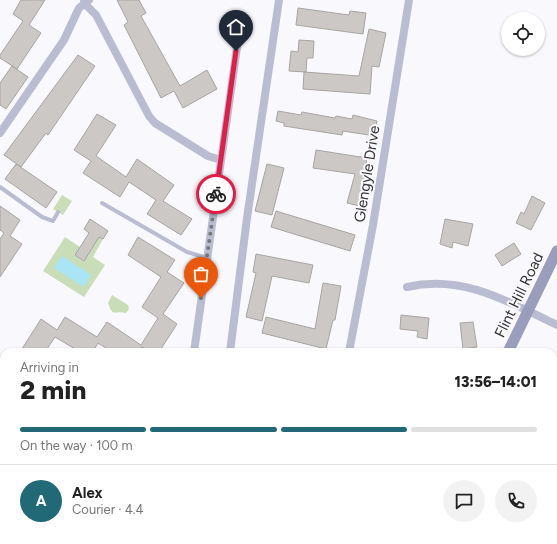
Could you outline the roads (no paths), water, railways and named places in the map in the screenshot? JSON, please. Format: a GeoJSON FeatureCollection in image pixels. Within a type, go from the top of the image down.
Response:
{"type":"FeatureCollection","features":[{"type":"Feature","properties":{"kind":"street"},"geometry":{"type":"LineString","coordinates":[[231,348],[247,218],[279,0]]}},
{"type":"Feature","properties":{"kind":"street","name":"Glengyle Drive"},"geometry":{"type":"LineString","coordinates":[[350,348],[372,225],[409,0]]}},
{"type":"Feature","properties":{"kind":"street"},"geometry":{"type":"LineString","coordinates":[[0,134],[64,40],[76,14],[86,1],[96,15],[146,110],[155,124],[208,156],[221,160]]}},
{"type":"Feature","properties":{"kind":"street"},"geometry":{"type":"LineString","coordinates":[[195,348],[241,19]]}},
{"type":"Feature","properties":{"kind":"street","name":"Flint Hill Road"},"geometry":{"type":"LineString","coordinates":[[510,348],[557,251]]}},
{"type":"Feature","properties":{"kind":"street"},"geometry":{"type":"LineString","coordinates":[[407,287],[423,283],[459,285],[497,296],[557,325]]}},
{"type":"Feature","properties":{"kind":"lane"},"geometry":{"type":"LineString","coordinates":[[0,187],[42,217],[52,221],[58,212]]}},
{"type":"Feature","properties":{"kind":"lane"},"geometry":{"type":"LineString","coordinates":[[102,203],[187,252],[207,258]]}},
{"type":"Feature","properties":{"kind":"water"},"geometry":{"type":"Polygon","coordinates":[[[62,256],[91,275],[84,287],[54,268],[62,256]]]}}]}
